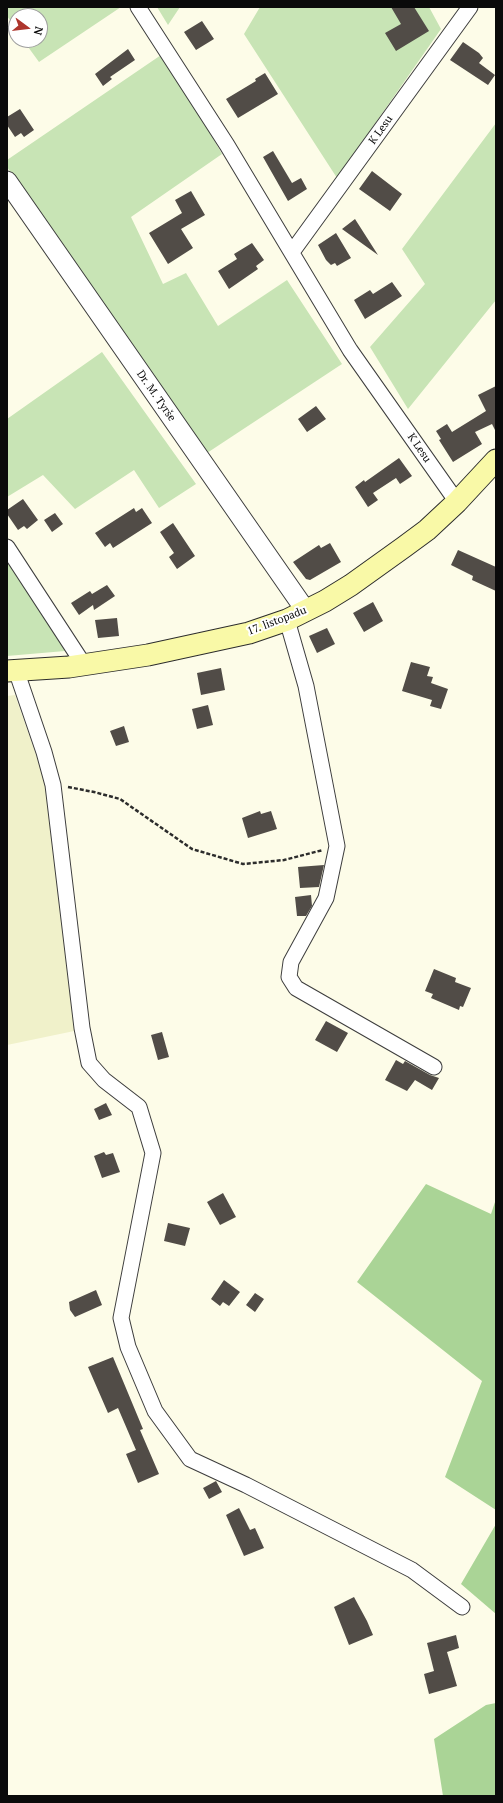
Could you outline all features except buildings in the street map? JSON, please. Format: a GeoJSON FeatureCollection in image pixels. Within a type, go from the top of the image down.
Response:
{"type":"FeatureCollection","features":[{"type":"Feature","properties":{"kind":"main road","name":"17. listopadu"},"geometry":{"type":"LineString","coordinates":[[11,671],[84,665],[180,649],[249,633],[288,620],[345,589],[427,530],[457,502],[496,460]]}},
{"type":"Feature","properties":{"kind":"street","name":"K Lesu"},"geometry":{"type":"LineString","coordinates":[[138,7],[227,145],[350,350],[457,502]]}},
{"type":"Feature","properties":{"kind":"street","name":"K Lesu"},"geometry":{"type":"LineString","coordinates":[[292,252],[470,7]]}},
{"type":"Feature","properties":{"kind":"street","name":"Dr. M. Tyrše"},"geometry":{"type":"LineString","coordinates":[[7,181],[306,611]]}},
{"type":"Feature","properties":{"kind":"street"},"geometry":{"type":"LineString","coordinates":[[7,547],[84,665]]}},
{"type":"Feature","properties":{"kind":"street"},"geometry":{"type":"LineString","coordinates":[[288,620],[306,686],[337,846],[326,898],[291,962],[289,977],[296,988],[434,1067]]}},
{"type":"Feature","properties":{"kind":"street"},"geometry":{"type":"LineString","coordinates":[[11,671],[44,752],[53,785],[82,1028],[88,1063],[104,1080],[139,1107],[153,1153],[121,1318],[128,1347],[155,1411],[190,1459],[246,1485],[412,1570],[462,1606]]}},
{"type":"Feature","properties":{"kind":"path"},"geometry":{"type":"LineString","coordinates":[[53,785],[94,792],[120,799],[192,849],[243,864],[284,860],[337,846]]}},
{"type":"Feature","properties":{"kind":"green space"},"geometry":{"type":"Polygon","coordinates":[[[7,7],[121,7],[39,62],[29,48],[48,48],[48,8],[8,8],[8,17],[7,7]]]}},
{"type":"Feature","properties":{"kind":"green space"},"geometry":{"type":"Polygon","coordinates":[[[157,7],[180,7],[168,25],[157,7]]]}},
{"type":"Feature","properties":{"kind":"green space"},"geometry":{"type":"Polygon","coordinates":[[[260,7],[429,7],[441,29],[337,178],[244,34],[260,7]]]}},
{"type":"Feature","properties":{"kind":"green space"},"geometry":{"type":"Polygon","coordinates":[[[164,53],[222,154],[131,217],[163,284],[186,273],[218,326],[287,280],[342,364],[207,453],[7,167],[7,160],[164,53]]]}},
{"type":"Feature","properties":{"kind":"green space"},"geometry":{"type":"Polygon","coordinates":[[[496,123],[496,300],[408,409],[370,347],[425,284],[402,249],[496,123]]]}},
{"type":"Feature","properties":{"kind":"green space"},"geometry":{"type":"Polygon","coordinates":[[[102,352],[196,484],[159,508],[134,470],[75,509],[43,475],[7,497],[7,419],[102,352]]]}},
{"type":"Feature","properties":{"kind":"green space"},"geometry":{"type":"Polygon","coordinates":[[[7,552],[65,651],[7,656],[7,552]]]}},
{"type":"Feature","properties":{"kind":"green space"},"geometry":{"type":"Polygon","coordinates":[[[15,695],[44,778],[79,1030],[7,1045],[7,696],[15,695]]]}},
{"type":"Feature","properties":{"kind":"green space"},"geometry":{"type":"Polygon","coordinates":[[[426,1184],[491,1214],[496,1199],[496,1510],[445,1477],[482,1381],[357,1282],[426,1184]]]}},
{"type":"Feature","properties":{"kind":"green space"},"geometry":{"type":"Polygon","coordinates":[[[496,1524],[496,1614],[461,1584],[496,1524]]]}},
{"type":"Feature","properties":{"kind":"green space"},"geometry":{"type":"Polygon","coordinates":[[[496,1703],[496,1796],[443,1796],[434,1739],[486,1705],[496,1703]]]}}]}
